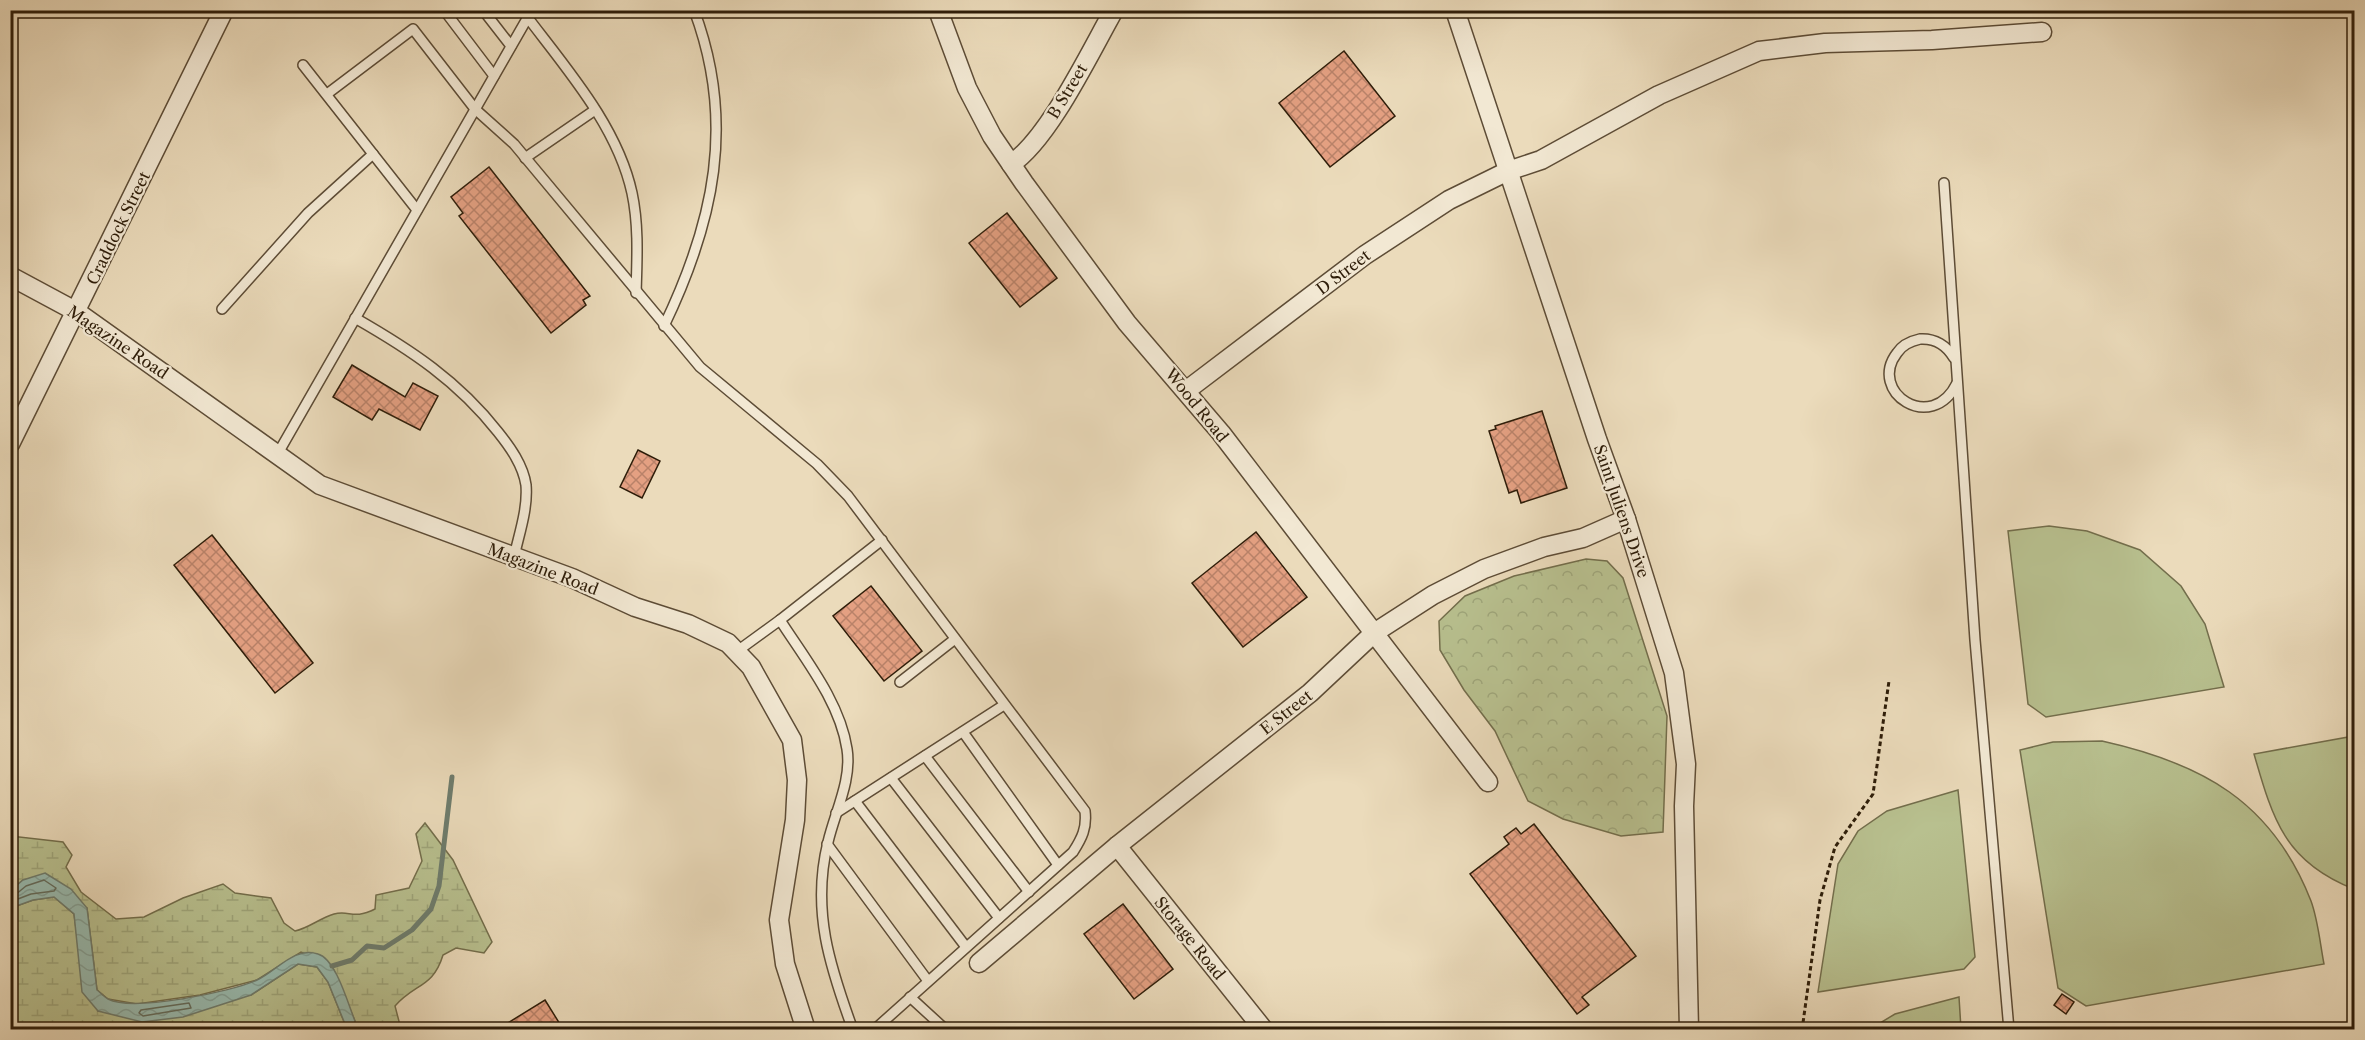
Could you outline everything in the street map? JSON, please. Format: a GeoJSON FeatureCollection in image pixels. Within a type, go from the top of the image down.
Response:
{"type":"FeatureCollection","features":[{"type":"Feature","properties":{"kind":"street","name":"Craddock Street"},"geometry":{"type":"LineString","coordinates":[[10,444],[225,10]]}},
{"type":"Feature","properties":{"kind":"street","name":"Wood Road"},"geometry":{"type":"LineString","coordinates":[[938,10],[967,88],[992,136],[1011,164],[1127,323],[1187,390],[1488,782]]}},
{"type":"Feature","properties":{"kind":"street","name":"B Street"},"geometry":{"type":"LineString","coordinates":[[1011,164],[1025,155],[1043,132],[1114,10]]}},
{"type":"Feature","properties":{"kind":"street","name":"Saint Juliens Drive"},"geometry":{"type":"LineString","coordinates":[[1455,10],[1626,519],[1674,673],[1686,764],[1684,806],[1689,1029]]}},
{"type":"Feature","properties":{"kind":"street","name":"D Street"},"geometry":{"type":"LineString","coordinates":[[1187,390],[1365,255],[1449,200],[1508,171],[1541,160],[1659,95],[1759,51],[1825,44],[2042,32]]}},
{"type":"Feature","properties":{"kind":"street","name":"Magazine Road"},"geometry":{"type":"LineString","coordinates":[[10,276],[77,312],[320,485],[572,578],[635,607],[688,624],[728,643],[751,667],[792,740],[796,780],[795,820],[778,920],[785,964],[806,1029]]}},
{"type":"Feature","properties":{"kind":"street","name":"E Street"},"geometry":{"type":"LineString","coordinates":[[979,963],[1117,846],[1310,693],[1374,633],[1433,595],[1484,569],[1544,547],[1583,538],[1626,519]]}},
{"type":"Feature","properties":{"kind":"street","name":"Storage Road"},"geometry":{"type":"LineString","coordinates":[[1117,846],[1264,1029]]}},
{"type":"Feature","properties":{"kind":"lane"},"geometry":{"type":"LineString","coordinates":[[444,10],[494,76]]}},
{"type":"Feature","properties":{"kind":"lane"},"geometry":{"type":"LineString","coordinates":[[483,10],[512,46]]}},
{"type":"Feature","properties":{"kind":"lane"},"geometry":{"type":"LineString","coordinates":[[664,326],[687,280],[705,225],[713,182],[717,136],[716,94],[706,44],[694,10]]}},
{"type":"Feature","properties":{"kind":"lane"},"geometry":{"type":"LineString","coordinates":[[277,455],[512,46],[527,13]]}},
{"type":"Feature","properties":{"kind":"lane"},"geometry":{"type":"LineString","coordinates":[[527,13],[595,110],[616,150],[632,192],[637,241],[636,293]]}},
{"type":"Feature","properties":{"kind":"lane"},"geometry":{"type":"LineString","coordinates":[[327,94],[413,29],[475,109],[525,158],[700,367],[817,464],[848,496],[1085,811],[1087,823],[1083,837],[1073,852],[874,1029]]}},
{"type":"Feature","properties":{"kind":"lane"},"geometry":{"type":"LineString","coordinates":[[303,65],[417,210]]}},
{"type":"Feature","properties":{"kind":"lane"},"geometry":{"type":"LineString","coordinates":[[525,158],[595,110]]}},
{"type":"Feature","properties":{"kind":"lane"},"geometry":{"type":"LineString","coordinates":[[222,309],[308,213],[373,154]]}},
{"type":"Feature","properties":{"kind":"lane"},"geometry":{"type":"LineString","coordinates":[[1944,183],[1975,640],[2009,1029]]}},
{"type":"Feature","properties":{"kind":"lane"},"geometry":{"type":"LineString","coordinates":[[356,318],[412,350],[450,379],[478,406],[507,443],[522,469],[526,485],[524,514],[513,558]]}},
{"type":"Feature","properties":{"kind":"lane"},"geometry":{"type":"LineString","coordinates":[[1956,360],[1943,345],[1933,340],[1910,342],[1900,348],[1893,358],[1890,381],[1902,400],[1924,408],[1945,401],[1957,383]]}},
{"type":"Feature","properties":{"kind":"lane"},"geometry":{"type":"LineString","coordinates":[[736,652],[882,540]]}},
{"type":"Feature","properties":{"kind":"lane"},"geometry":{"type":"LineString","coordinates":[[780,620],[818,678],[845,736],[848,770],[827,844],[822,892],[823,937],[853,1029]]}},
{"type":"Feature","properties":{"kind":"lane"},"geometry":{"type":"LineString","coordinates":[[900,682],[955,639]]}},
{"type":"Feature","properties":{"kind":"lane"},"geometry":{"type":"LineString","coordinates":[[836,813],[1004,705]]}},
{"type":"Feature","properties":{"kind":"lane"},"geometry":{"type":"LineString","coordinates":[[963,732],[1058,865]]}},
{"type":"Feature","properties":{"kind":"lane"},"geometry":{"type":"LineString","coordinates":[[926,756],[1029,891]]}},
{"type":"Feature","properties":{"kind":"lane"},"geometry":{"type":"LineString","coordinates":[[891,778],[999,918]]}},
{"type":"Feature","properties":{"kind":"lane"},"geometry":{"type":"LineString","coordinates":[[855,801],[966,947]]}},
{"type":"Feature","properties":{"kind":"lane"},"geometry":{"type":"LineString","coordinates":[[827,844],[928,981]]}},
{"type":"Feature","properties":{"kind":"lane"},"geometry":{"type":"LineString","coordinates":[[910,997],[946,1029]]}},
{"type":"Feature","properties":{"kind":"path"},"geometry":{"type":"LineString","coordinates":[[1802,1029],[1820,900],[1835,847],[1873,794],[1889,681]]}},
{"type":"Feature","properties":{"kind":"green space"},"geometry":{"type":"Polygon","coordinates":[[[2049,526],[2087,531],[2140,550],[2181,586],[2205,624],[2224,687],[2046,717],[2028,704],[2008,531],[2049,526]]]}},
{"type":"Feature","properties":{"kind":"green space"},"geometry":{"type":"Polygon","coordinates":[[[1586,559],[1607,561],[1623,578],[1667,716],[1663,832],[1621,836],[1563,819],[1528,801],[1495,731],[1464,690],[1440,650],[1439,621],[1465,596],[1514,576],[1586,559]]]}},
{"type":"Feature","properties":{"kind":"green space"},"geometry":{"type":"Polygon","coordinates":[[[2354,736],[2354,889],[2312,866],[2285,836],[2268,799],[2254,754],[2354,736]]]}},
{"type":"Feature","properties":{"kind":"green space"},"geometry":{"type":"Polygon","coordinates":[[[2102,741],[2171,761],[2201,775],[2229,792],[2254,812],[2276,837],[2295,866],[2311,901],[2324,964],[2086,1006],[2058,988],[2020,750],[2053,742],[2102,741]]]}},
{"type":"Feature","properties":{"kind":"green space"},"geometry":{"type":"Polygon","coordinates":[[[1958,790],[1975,957],[1964,969],[1818,992],[1838,864],[1858,831],[1887,811],[1958,790]]]}},
{"type":"Feature","properties":{"kind":"green space"},"geometry":{"type":"Polygon","coordinates":[[[425,823],[453,860],[492,942],[484,953],[456,948],[443,955],[439,966],[429,980],[395,1006],[401,1029],[353,1029],[355,1021],[332,966],[301,952],[257,980],[200,995],[137,1004],[108,999],[97,990],[87,908],[23,880],[11,890],[11,836],[63,842],[72,855],[66,867],[81,892],[116,919],[144,917],[183,898],[223,884],[235,893],[271,898],[284,923],[295,931],[334,914],[368,912],[375,909],[376,895],[409,888],[422,861],[416,834],[425,823]]]}},
{"type":"Feature","properties":{"kind":"green space"},"geometry":{"type":"Polygon","coordinates":[[[54,897],[74,914],[79,951],[98,1011],[251,995],[298,964],[317,967],[328,982],[347,1029],[11,1030],[11,908],[33,900],[54,897]]]}},
{"type":"Feature","properties":{"kind":"green space"},"geometry":{"type":"Polygon","coordinates":[[[1959,997],[1961,1029],[1870,1029],[1895,1014],[1959,997]]]}},
{"type":"Feature","properties":{"kind":"water"},"geometry":{"type":"Polygon","coordinates":[[[45,873],[71,889],[87,908],[97,990],[108,999],[138,1003],[205,995],[257,980],[293,956],[309,952],[324,958],[336,973],[355,1021],[353,1029],[347,1029],[328,982],[317,967],[298,964],[251,995],[183,1017],[142,1022],[98,1011],[82,992],[74,914],[54,897],[33,900],[11,908],[11,890],[23,880],[45,873]]]}},
{"type":"Feature","properties":{"kind":"building"},"geometry":{"type":"Polygon","coordinates":[[[1344,51],[1395,116],[1330,167],[1279,103],[1344,51]]]}},
{"type":"Feature","properties":{"kind":"building"},"geometry":{"type":"Polygon","coordinates":[[[489,167],[590,296],[583,300],[586,305],[551,333],[459,216],[463,213],[451,197],[489,167]]]}},
{"type":"Feature","properties":{"kind":"building"},"geometry":{"type":"Polygon","coordinates":[[[1007,213],[1057,278],[1020,307],[969,243],[1007,213]]]}},
{"type":"Feature","properties":{"kind":"building"},"geometry":{"type":"Polygon","coordinates":[[[352,365],[405,397],[413,383],[438,396],[420,430],[379,409],[372,420],[333,397],[352,365]]]}},
{"type":"Feature","properties":{"kind":"building"},"geometry":{"type":"Polygon","coordinates":[[[1542,411],[1567,488],[1521,503],[1517,490],[1509,493],[1489,431],[1496,429],[1495,426],[1542,411]]]}},
{"type":"Feature","properties":{"kind":"building"},"geometry":{"type":"Polygon","coordinates":[[[638,450],[660,461],[642,498],[620,487],[638,450]]]}},
{"type":"Feature","properties":{"kind":"building"},"geometry":{"type":"Polygon","coordinates":[[[1256,532],[1307,597],[1243,647],[1192,583],[1256,532]]]}},
{"type":"Feature","properties":{"kind":"building"},"geometry":{"type":"Polygon","coordinates":[[[212,535],[313,663],[275,693],[174,565],[212,535]]]}},
{"type":"Feature","properties":{"kind":"building"},"geometry":{"type":"Polygon","coordinates":[[[871,586],[922,651],[884,681],[833,616],[871,586]]]}},
{"type":"Feature","properties":{"kind":"building"},"geometry":{"type":"Polygon","coordinates":[[[1534,824],[1636,956],[1582,997],[1589,1005],[1577,1014],[1470,874],[1509,844],[1504,837],[1516,828],[1521,834],[1534,824]]]}},
{"type":"Feature","properties":{"kind":"building"},"geometry":{"type":"Polygon","coordinates":[[[1123,904],[1173,969],[1134,999],[1084,934],[1123,904]]]}},
{"type":"Feature","properties":{"kind":"building"},"geometry":{"type":"Polygon","coordinates":[[[2062,994],[2074,1002],[2066,1014],[2054,1005],[2062,994]]]}},
{"type":"Feature","properties":{"kind":"building"},"geometry":{"type":"Polygon","coordinates":[[[545,1000],[563,1029],[498,1029],[545,1000]]]}},
{"type":"Feature","properties":{"kind":"waterway"},"geometry":{"type":"LineString","coordinates":[[332,966],[352,960],[367,946],[384,948],[412,930],[431,909],[439,886],[452,777]]}}]}
